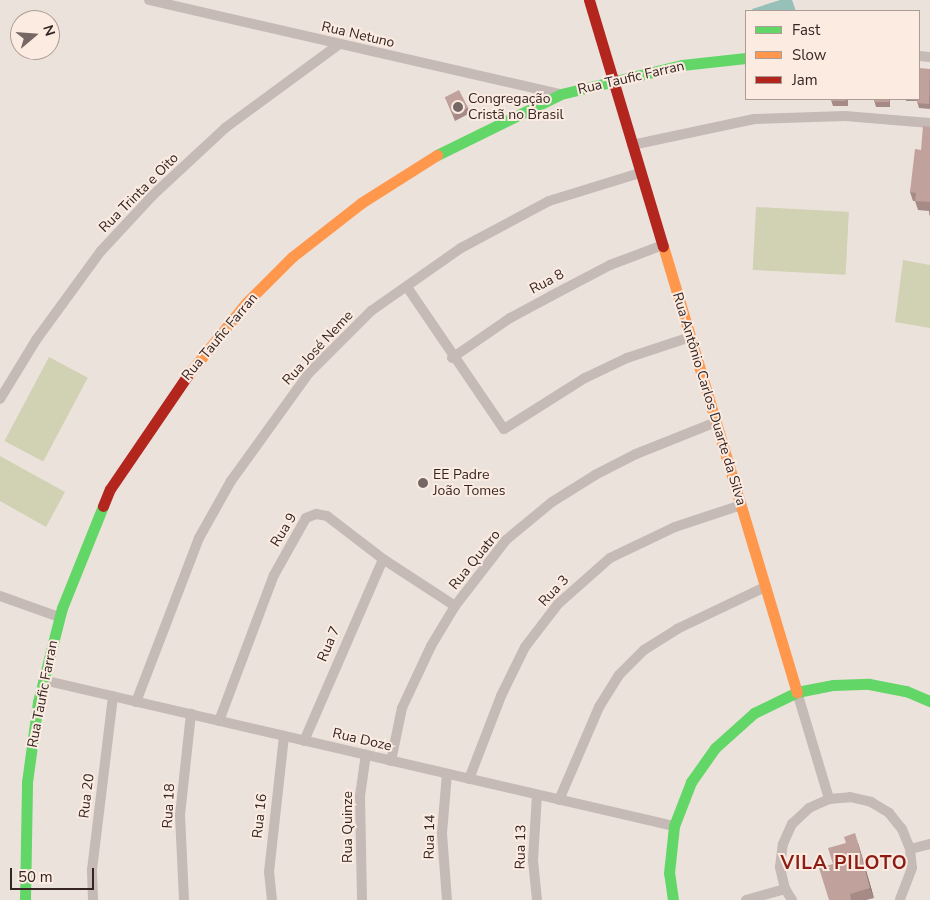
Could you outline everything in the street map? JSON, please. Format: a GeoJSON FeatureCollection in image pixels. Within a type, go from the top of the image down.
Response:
{"type":"FeatureCollection","features":[{"type":"Feature","properties":{"kind":"street","name":"Rua Netuno"},"geometry":{"type":"LineString","coordinates":[[149,0],[561,94]]}},
{"type":"Feature","properties":{"kind":"street","name":"Rua Antônio Carlos Duarte da Silva"},"geometry":{"type":"LineString","coordinates":[[589,0],[829,799]]}},
{"type":"Feature","properties":{"kind":"street","name":"Rua Trinta e Oito"},"geometry":{"type":"LineString","coordinates":[[0,399],[36,340],[101,251],[153,195],[225,128],[338,44]]}},
{"type":"Feature","properties":{"kind":"street","name":"Rua Taufic Farran"},"geometry":{"type":"LineString","coordinates":[[25,900],[27,782],[42,680],[59,617],[91,530],[110,489],[200,358],[246,303],[292,257],[361,203],[422,162],[561,94],[682,65],[745,58]]}},
{"type":"Feature","properties":{"kind":"street"},"geometry":{"type":"LineString","coordinates":[[632,145],[754,119],[845,116],[930,123]]}},
{"type":"Feature","properties":{"kind":"street","name":"Rua José Neme"},"geometry":{"type":"LineString","coordinates":[[136,702],[199,538],[231,481],[309,373],[371,311],[461,248],[549,201],[640,173]]}},
{"type":"Feature","properties":{"kind":"street","name":"Rua 8"},"geometry":{"type":"LineString","coordinates":[[452,358],[510,318],[551,296],[610,265],[663,245]]}},
{"type":"Feature","properties":{"kind":"street"},"geometry":{"type":"LineString","coordinates":[[407,286],[452,358],[504,430],[584,378],[628,358],[690,337]]}},
{"type":"Feature","properties":{"kind":"street","name":"Rua Quatro"},"geometry":{"type":"LineString","coordinates":[[391,761],[402,708],[455,606],[506,540],[552,502],[636,454],[716,422]]}},
{"type":"Feature","properties":{"kind":"street","name":"Rua 3"},"geometry":{"type":"LineString","coordinates":[[469,779],[501,696],[525,647],[558,604],[610,558],[675,527],[741,504]]}},
{"type":"Feature","properties":{"kind":"street","name":"Rua 9"},"geometry":{"type":"LineString","coordinates":[[219,721],[274,575],[306,518],[316,514],[327,516],[383,559],[455,606]]}},
{"type":"Feature","properties":{"kind":"street","name":"Rua 7"},"geometry":{"type":"LineString","coordinates":[[304,741],[383,559]]}},
{"type":"Feature","properties":{"kind":"street"},"geometry":{"type":"LineString","coordinates":[[559,800],[595,715],[619,675],[644,650],[677,629],[765,587]]}},
{"type":"Feature","properties":{"kind":"street"},"geometry":{"type":"LineString","coordinates":[[0,596],[59,617]]}},
{"type":"Feature","properties":{"kind":"street","name":"Rua Doze"},"geometry":{"type":"LineString","coordinates":[[42,680],[674,826]]}},
{"type":"Feature","properties":{"kind":"street"},"geometry":{"type":"LineString","coordinates":[[673,900],[669,873],[674,826],[691,782],[714,748],[754,713],[796,692],[833,684],[870,684],[906,691],[930,701]]}},
{"type":"Feature","properties":{"kind":"street","name":"Rua 20"},"geometry":{"type":"LineString","coordinates":[[93,900],[92,870],[112,696]]}},
{"type":"Feature","properties":{"kind":"street","name":"Rua 18"},"geometry":{"type":"LineString","coordinates":[[184,900],[180,815],[191,714]]}},
{"type":"Feature","properties":{"kind":"street","name":"Rua 16"},"geometry":{"type":"LineString","coordinates":[[272,900],[269,872],[284,736]]}},
{"type":"Feature","properties":{"kind":"street","name":"Rua Quinze"},"geometry":{"type":"LineString","coordinates":[[362,900],[360,796],[366,754]]}},
{"type":"Feature","properties":{"kind":"street","name":"Rua 14"},"geometry":{"type":"LineString","coordinates":[[447,774],[442,833],[447,900]]}},
{"type":"Feature","properties":{"kind":"street","name":"Rua 13"},"geometry":{"type":"LineString","coordinates":[[537,794],[533,860],[537,900]]}},
{"type":"Feature","properties":{"kind":"street"},"geometry":{"type":"LineString","coordinates":[[792,900],[785,889],[780,867],[782,844],[789,831],[808,808],[829,799],[850,797],[871,802],[889,813],[902,829],[910,849],[912,868],[900,900]]}},
{"type":"Feature","properties":{"kind":"street"},"geometry":{"type":"LineString","coordinates":[[910,849],[930,844]]}},
{"type":"Feature","properties":{"kind":"street"},"geometry":{"type":"LineString","coordinates":[[746,900],[785,889]]}},
{"type":"Feature","properties":{"kind":"green space"},"geometry":{"type":"Polygon","coordinates":[[[756,207],[849,212],[846,275],[753,270],[756,207]]]}},
{"type":"Feature","properties":{"kind":"green space"},"geometry":{"type":"Polygon","coordinates":[[[903,260],[930,265],[930,328],[895,322],[903,260]]]}},
{"type":"Feature","properties":{"kind":"green space"},"geometry":{"type":"Polygon","coordinates":[[[49,357],[88,378],[43,462],[4,441],[49,357]]]}},
{"type":"Feature","properties":{"kind":"green space"},"geometry":{"type":"Polygon","coordinates":[[[0,456],[65,492],[46,527],[0,501],[0,456]]]}},
{"type":"Feature","properties":{"kind":"water"},"geometry":{"type":"Polygon","coordinates":[[[780,0],[792,0],[796,10],[752,10],[780,0]]]}},
{"type":"Feature","properties":{"kind":"building"},"geometry":{"type":"Polygon","coordinates":[[[920,68],[930,69],[929,104],[917,103],[917,100],[920,100],[920,68]]]}},
{"type":"Feature","properties":{"kind":"building","name":"Congregação Cristã no Brasil"},"geometry":{"type":"Polygon","coordinates":[[[459,90],[468,108],[454,115],[445,97],[459,90]]]}},
{"type":"Feature","properties":{"kind":"building"},"geometry":{"type":"Polygon","coordinates":[[[874,100],[889,100],[889,102],[874,102],[874,100]]]}},
{"type":"Feature","properties":{"kind":"building"},"geometry":{"type":"Polygon","coordinates":[[[923,126],[930,127],[930,202],[915,201],[916,193],[910,192],[915,149],[921,150],[923,126]]]}},
{"type":"Feature","properties":{"kind":"building"},"geometry":{"type":"Polygon","coordinates":[[[855,833],[870,888],[850,894],[851,900],[829,900],[819,868],[833,864],[828,848],[846,843],[844,837],[855,833]]]}},
{"type":"Feature","properties":{"kind":"traffic: fast"},"geometry":{"type":"LineString","coordinates":[[437,155],[561,94],[682,65],[745,58]]}},
{"type":"Feature","properties":{"kind":"traffic: fast"},"geometry":{"type":"LineString","coordinates":[[25,900],[27,782],[38,702],[62,608],[103,506]]}},
{"type":"Feature","properties":{"kind":"traffic: fast"},"geometry":{"type":"LineString","coordinates":[[673,900],[669,873],[674,826],[691,782],[715,748],[754,713],[797,692],[833,685],[869,684],[906,691],[930,701]]}},
{"type":"Feature","properties":{"kind":"traffic: slow"},"geometry":{"type":"LineString","coordinates":[[187,376],[246,303],[292,257],[361,203],[437,155]]}},
{"type":"Feature","properties":{"kind":"traffic: slow"},"geometry":{"type":"LineString","coordinates":[[663,246],[797,692]]}},
{"type":"Feature","properties":{"kind":"traffic: jam"},"geometry":{"type":"LineString","coordinates":[[589,0],[663,246]]}},
{"type":"Feature","properties":{"kind":"traffic: jam"},"geometry":{"type":"LineString","coordinates":[[103,506],[110,489],[187,376]]}},
{"type":"Feature","properties":{"kind":"place","name":"Congregação Cristã no Brasil"},"geometry":{"type":"Point","coordinates":[458,107]}},
{"type":"Feature","properties":{"kind":"place","name":"EE Padre João Tomes"},"geometry":{"type":"Point","coordinates":[423,483]}},
{"type":"Feature","properties":{"kind":"district","name":"VILA PILOTO"},"geometry":{"type":"Point","coordinates":[844,864]}}]}
